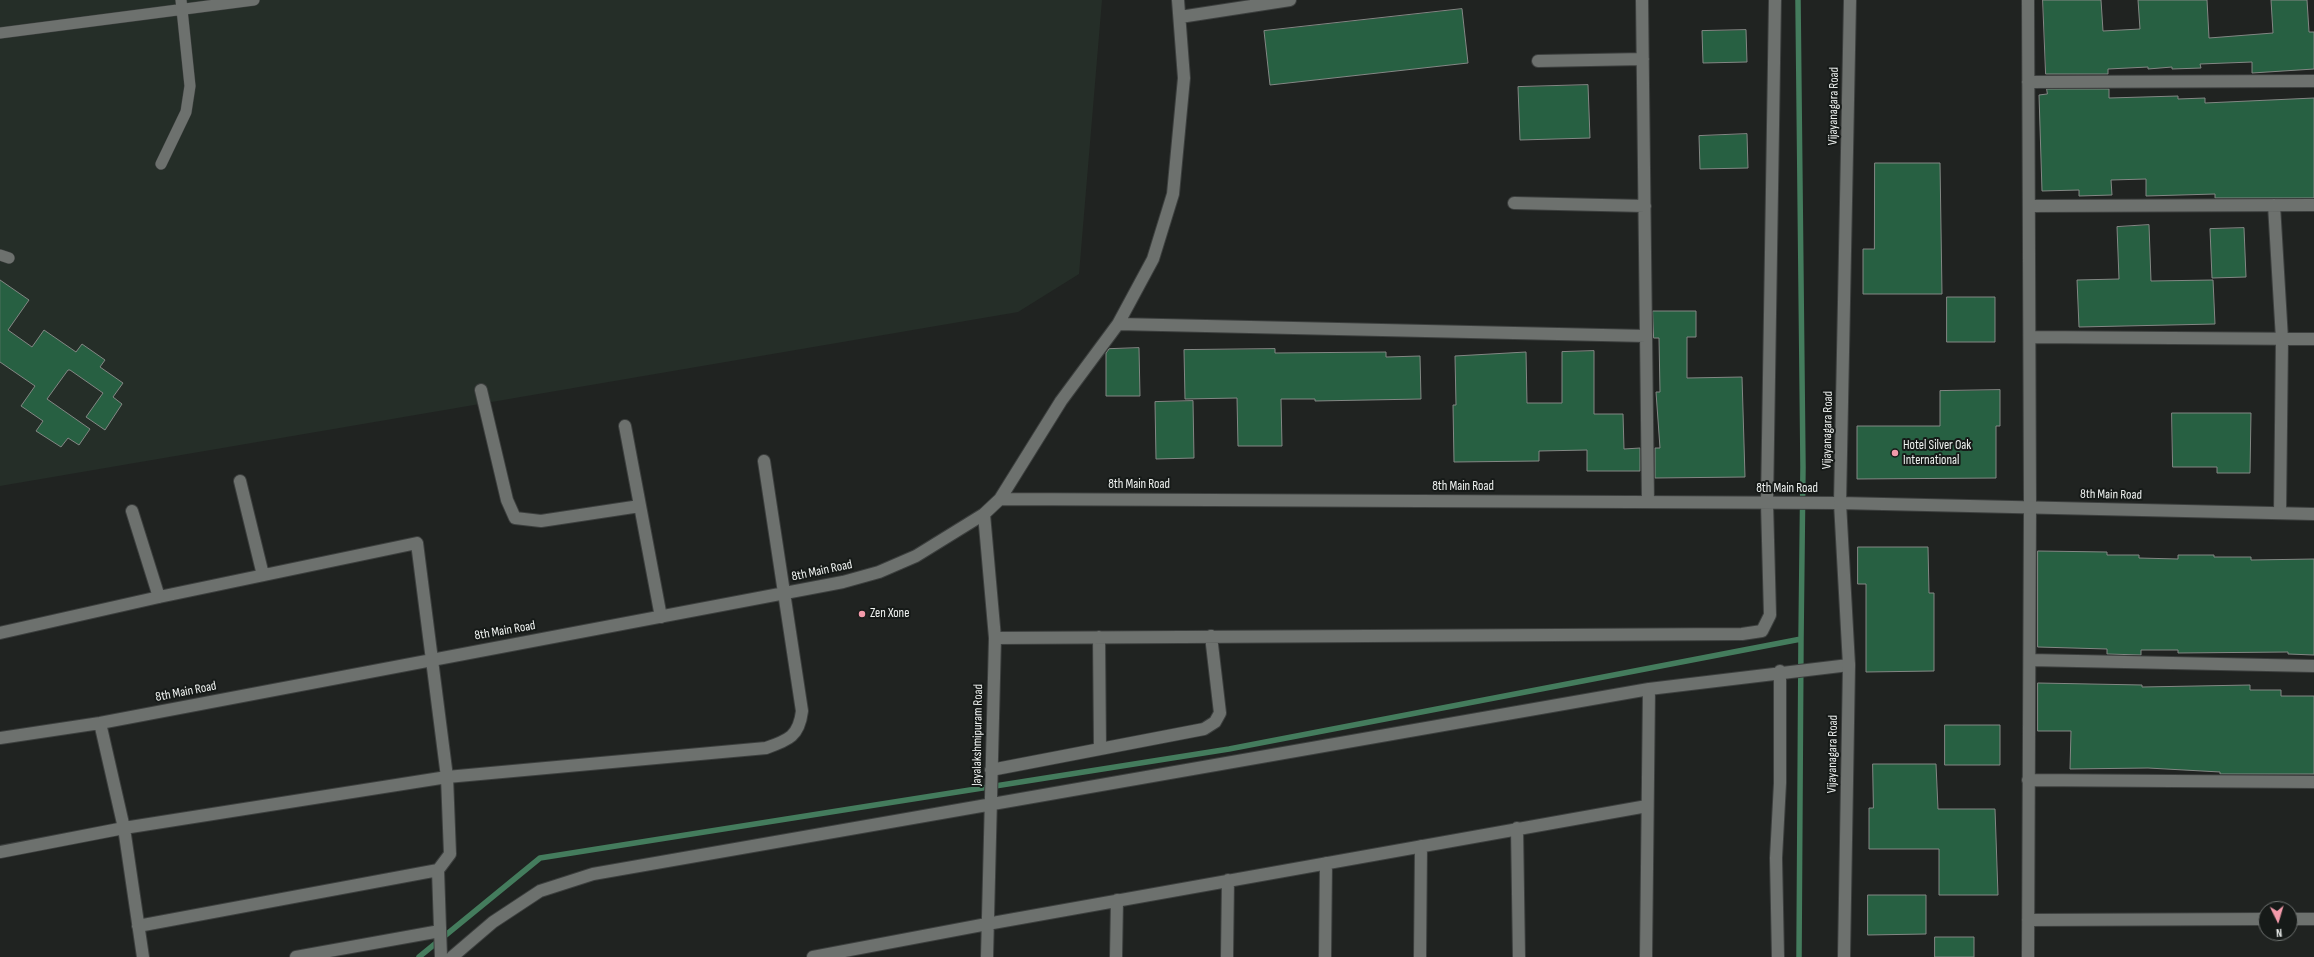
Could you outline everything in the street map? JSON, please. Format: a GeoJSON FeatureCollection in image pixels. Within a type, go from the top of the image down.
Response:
{"type":"FeatureCollection","features":[{"type":"Feature","properties":{"kind":"street"},"geometry":{"type":"LineString","coordinates":[[1000,499],[1061,401],[1118,324],[1153,259],[1173,194],[1184,78],[1178,0]]}},
{"type":"Feature","properties":{"kind":"street"},"geometry":{"type":"LineString","coordinates":[[1180,17],[1272,1],[1290,0]]}},
{"type":"Feature","properties":{"kind":"street"},"geometry":{"type":"LineString","coordinates":[[1642,0],[1648,502]]}},
{"type":"Feature","properties":{"kind":"street"},"geometry":{"type":"LineString","coordinates":[[995,638],[1742,634],[1762,630],[1770,615],[1767,503],[1775,0]]}},
{"type":"Feature","properties":{"kind":"street","name":"Vijayanagara Road"},"geometry":{"type":"LineString","coordinates":[[1844,957],[1849,665],[1840,503],[1850,0]]}},
{"type":"Feature","properties":{"kind":"street"},"geometry":{"type":"LineString","coordinates":[[2028,0],[2030,337],[2028,957]]}},
{"type":"Feature","properties":{"kind":"street"},"geometry":{"type":"LineString","coordinates":[[1538,61],[1643,59]]}},
{"type":"Feature","properties":{"kind":"street"},"geometry":{"type":"LineString","coordinates":[[2028,82],[2314,81]]}},
{"type":"Feature","properties":{"kind":"street"},"geometry":{"type":"LineString","coordinates":[[1514,202],[1645,206]]}},
{"type":"Feature","properties":{"kind":"street"},"geometry":{"type":"LineString","coordinates":[[2274,205],[2282,339],[2280,513]]}},
{"type":"Feature","properties":{"kind":"street"},"geometry":{"type":"LineString","coordinates":[[2029,206],[2314,205]]}},
{"type":"Feature","properties":{"kind":"street"},"geometry":{"type":"LineString","coordinates":[[1118,324],[1646,336]]}},
{"type":"Feature","properties":{"kind":"street"},"geometry":{"type":"LineString","coordinates":[[2030,337],[2314,339]]}},
{"type":"Feature","properties":{"kind":"street"},"geometry":{"type":"LineString","coordinates":[[481,390],[507,500],[515,518],[541,521],[640,506]]}},
{"type":"Feature","properties":{"kind":"street"},"geometry":{"type":"LineString","coordinates":[[625,426],[661,617]]}},
{"type":"Feature","properties":{"kind":"street"},"geometry":{"type":"LineString","coordinates":[[0,852],[124,828],[447,777],[766,748],[788,740],[800,726],[802,711],[783,594],[764,461]]}},
{"type":"Feature","properties":{"kind":"street"},"geometry":{"type":"LineString","coordinates":[[240,481],[263,575]]}},
{"type":"Feature","properties":{"kind":"street","name":"8th Main Road"},"geometry":{"type":"LineString","coordinates":[[0,738],[100,723],[433,658],[661,617],[843,582],[879,572],[916,556],[984,514],[1000,499],[1840,503],[2314,514]]}},
{"type":"Feature","properties":{"kind":"street"},"geometry":{"type":"LineString","coordinates":[[132,511],[159,597]]}},
{"type":"Feature","properties":{"kind":"street","name":"Jayalakshmipuram Road"},"geometry":{"type":"LineString","coordinates":[[984,514],[995,638],[987,957]]}},
{"type":"Feature","properties":{"kind":"street"},"geometry":{"type":"LineString","coordinates":[[0,633],[159,597],[417,543],[433,658],[447,777],[450,854],[438,870],[441,957]]}},
{"type":"Feature","properties":{"kind":"street"},"geometry":{"type":"LineString","coordinates":[[991,770],[1204,729],[1214,722],[1220,713],[1211,636]]}},
{"type":"Feature","properties":{"kind":"street"},"geometry":{"type":"LineString","coordinates":[[1099,637],[1100,749]]}},
{"type":"Feature","properties":{"kind":"street"},"geometry":{"type":"LineString","coordinates":[[2030,660],[2314,666]]}},
{"type":"Feature","properties":{"kind":"street"},"geometry":{"type":"LineString","coordinates":[[452,957],[493,922],[540,891],[593,874],[1649,689],[1780,671],[1849,665]]}},
{"type":"Feature","properties":{"kind":"street"},"geometry":{"type":"LineString","coordinates":[[1778,957],[1776,858],[1780,783],[1780,671]]}},
{"type":"Feature","properties":{"kind":"street"},"geometry":{"type":"LineString","coordinates":[[1646,957],[1649,689]]}},
{"type":"Feature","properties":{"kind":"street"},"geometry":{"type":"LineString","coordinates":[[100,723],[124,828],[143,957]]}},
{"type":"Feature","properties":{"kind":"street"},"geometry":{"type":"LineString","coordinates":[[2028,780],[2314,782]]}},
{"type":"Feature","properties":{"kind":"street"},"geometry":{"type":"LineString","coordinates":[[813,957],[1117,900],[1647,806]]}},
{"type":"Feature","properties":{"kind":"street"},"geometry":{"type":"LineString","coordinates":[[1517,828],[1519,957]]}},
{"type":"Feature","properties":{"kind":"street"},"geometry":{"type":"LineString","coordinates":[[1420,957],[1421,846]]}},
{"type":"Feature","properties":{"kind":"street"},"geometry":{"type":"LineString","coordinates":[[1325,957],[1326,863]]}},
{"type":"Feature","properties":{"kind":"street"},"geometry":{"type":"LineString","coordinates":[[138,926],[438,870]]}},
{"type":"Feature","properties":{"kind":"street"},"geometry":{"type":"LineString","coordinates":[[1227,957],[1228,880]]}},
{"type":"Feature","properties":{"kind":"street"},"geometry":{"type":"LineString","coordinates":[[1116,957],[1117,900]]}},
{"type":"Feature","properties":{"kind":"street"},"geometry":{"type":"LineString","coordinates":[[2028,920],[2258,919]]}},
{"type":"Feature","properties":{"kind":"street"},"geometry":{"type":"LineString","coordinates":[[2298,919],[2314,919]]}},
{"type":"Feature","properties":{"kind":"street"},"geometry":{"type":"LineString","coordinates":[[296,957],[440,931]]}},
{"type":"Feature","properties":{"kind":"lane"},"geometry":{"type":"LineString","coordinates":[[0,33],[182,5],[254,0]]}},
{"type":"Feature","properties":{"kind":"lane"},"geometry":{"type":"LineString","coordinates":[[161,164],[186,112],[190,86],[182,5]]}},
{"type":"Feature","properties":{"kind":"shaded area"},"geometry":{"type":"Polygon","coordinates":[[[0,0],[1102,0],[1079,274],[1018,312],[0,486],[0,0]]]}},
{"type":"Feature","properties":{"kind":"building"},"geometry":{"type":"Polygon","coordinates":[[[2043,0],[2101,0],[2103,31],[2140,29],[2138,0],[2207,0],[2209,38],[2273,33],[2271,0],[2307,0],[2309,32],[2314,32],[2314,69],[2252,73],[2252,62],[2200,64],[2201,68],[2172,69],[2172,67],[2148,69],[2148,67],[2108,69],[2108,74],[2046,74],[2043,0]]]}},
{"type":"Feature","properties":{"kind":"building"},"geometry":{"type":"Polygon","coordinates":[[[1462,9],[1468,63],[1270,85],[1264,31],[1462,9]]]}},
{"type":"Feature","properties":{"kind":"building"},"geometry":{"type":"Polygon","coordinates":[[[1746,30],[1747,62],[1703,63],[1702,31],[1746,30]]]}},
{"type":"Feature","properties":{"kind":"building"},"geometry":{"type":"Polygon","coordinates":[[[1588,85],[1590,138],[1520,140],[1518,87],[1588,85]]]}},
{"type":"Feature","properties":{"kind":"building"},"geometry":{"type":"Polygon","coordinates":[[[2047,89],[2109,89],[2109,98],[2178,96],[2178,99],[2205,98],[2205,103],[2314,98],[2314,198],[2215,198],[2215,194],[2146,196],[2146,179],[2111,180],[2112,195],[2079,196],[2079,190],[2042,191],[2039,95],[2047,94],[2047,89]]]}},
{"type":"Feature","properties":{"kind":"building"},"geometry":{"type":"Polygon","coordinates":[[[1747,134],[1748,168],[1700,169],[1699,136],[1747,134]]]}},
{"type":"Feature","properties":{"kind":"building"},"geometry":{"type":"Polygon","coordinates":[[[1875,163],[1940,163],[1942,294],[1863,294],[1863,249],[1874,249],[1875,163]]]}},
{"type":"Feature","properties":{"kind":"building"},"geometry":{"type":"Polygon","coordinates":[[[2149,225],[2151,281],[2213,280],[2215,324],[2079,327],[2077,280],[2119,279],[2117,227],[2149,225]]]}},
{"type":"Feature","properties":{"kind":"building"},"geometry":{"type":"Polygon","coordinates":[[[2244,228],[2246,277],[2212,278],[2210,229],[2244,228]]]}},
{"type":"Feature","properties":{"kind":"building"},"geometry":{"type":"Polygon","coordinates":[[[0,280],[29,300],[8,330],[32,347],[44,330],[76,352],[82,344],[105,360],[100,367],[123,383],[113,397],[122,404],[105,430],[86,417],[103,393],[68,370],[47,399],[90,429],[79,445],[68,438],[61,447],[36,431],[43,421],[21,406],[35,386],[0,362],[0,280]]]}},
{"type":"Feature","properties":{"kind":"building"},"geometry":{"type":"Polygon","coordinates":[[[1947,297],[1995,297],[1995,342],[1947,342],[1947,297]]]}},
{"type":"Feature","properties":{"kind":"building"},"geometry":{"type":"Polygon","coordinates":[[[1653,311],[1696,311],[1696,337],[1687,337],[1687,378],[1742,377],[1745,477],[1655,478],[1655,448],[1660,448],[1656,392],[1660,392],[1659,338],[1654,338],[1653,311]]]}},
{"type":"Feature","properties":{"kind":"building"},"geometry":{"type":"Polygon","coordinates":[[[1139,348],[1140,396],[1106,396],[1106,353],[1109,349],[1139,348]]]}},
{"type":"Feature","properties":{"kind":"building"},"geometry":{"type":"Polygon","coordinates":[[[1275,349],[1275,353],[1386,352],[1386,357],[1420,356],[1421,399],[1315,401],[1315,399],[1281,399],[1282,446],[1238,446],[1237,398],[1185,399],[1184,350],[1275,349]]]}},
{"type":"Feature","properties":{"kind":"building"},"geometry":{"type":"Polygon","coordinates":[[[1594,351],[1594,414],[1623,414],[1624,449],[1640,448],[1640,471],[1587,471],[1587,450],[1539,451],[1539,461],[1454,462],[1453,405],[1456,405],[1455,356],[1526,352],[1527,403],[1562,403],[1562,352],[1594,351]]]}},
{"type":"Feature","properties":{"kind":"building"},"geometry":{"type":"Polygon","coordinates":[[[2000,390],[2000,426],[1996,426],[1996,478],[1857,479],[1857,426],[1940,426],[1940,391],[2000,390]]]}},
{"type":"Feature","properties":{"kind":"building"},"geometry":{"type":"Polygon","coordinates":[[[1193,401],[1194,458],[1156,459],[1155,402],[1193,401]]]}},
{"type":"Feature","properties":{"kind":"building"},"geometry":{"type":"Polygon","coordinates":[[[2172,413],[2251,413],[2250,473],[2217,473],[2217,467],[2173,467],[2172,413]]]}},
{"type":"Feature","properties":{"kind":"building"},"geometry":{"type":"Polygon","coordinates":[[[1858,547],[1928,547],[1929,593],[1934,593],[1934,671],[1866,672],[1866,584],[1858,584],[1858,547]]]}},
{"type":"Feature","properties":{"kind":"building"},"geometry":{"type":"Polygon","coordinates":[[[2038,551],[2107,552],[2107,555],[2139,555],[2139,558],[2178,559],[2178,555],[2214,555],[2214,557],[2251,557],[2251,560],[2314,559],[2314,655],[2288,654],[2288,652],[2178,653],[2178,650],[2141,650],[2141,655],[2107,654],[2107,649],[2038,647],[2038,551]]]}},
{"type":"Feature","properties":{"kind":"building"},"geometry":{"type":"Polygon","coordinates":[[[2038,683],[2142,685],[2142,687],[2250,685],[2250,690],[2281,690],[2281,696],[2314,696],[2314,774],[2220,774],[2220,772],[2148,768],[2070,769],[2071,731],[2038,731],[2038,683]]]}},
{"type":"Feature","properties":{"kind":"building"},"geometry":{"type":"Polygon","coordinates":[[[1945,725],[2000,725],[2000,765],[1945,765],[1945,725]]]}},
{"type":"Feature","properties":{"kind":"building"},"geometry":{"type":"Polygon","coordinates":[[[1873,764],[1936,764],[1938,809],[1995,809],[1998,895],[1939,895],[1939,849],[1869,849],[1869,808],[1873,808],[1873,764]]]}},
{"type":"Feature","properties":{"kind":"building"},"geometry":{"type":"Polygon","coordinates":[[[1868,895],[1926,895],[1926,934],[1868,935],[1868,895]]]}},
{"type":"Feature","properties":{"kind":"building"},"geometry":{"type":"Polygon","coordinates":[[[1935,937],[1974,937],[1974,957],[1935,957],[1935,937]]]}},
{"type":"Feature","properties":{"kind":"waterway"},"geometry":{"type":"LineString","coordinates":[[419,957],[540,858],[1229,749],[1801,639],[1803,467],[1798,0]]}},
{"type":"Feature","properties":{"kind":"waterway"},"geometry":{"type":"LineString","coordinates":[[1799,957],[1801,639]]}},
{"type":"Feature","properties":{"kind":"place","name":"Hotel Silver Oak International"},"geometry":{"type":"Point","coordinates":[1895,453]}},
{"type":"Feature","properties":{"kind":"place","name":"Zen Xone"},"geometry":{"type":"Point","coordinates":[862,614]}}]}
